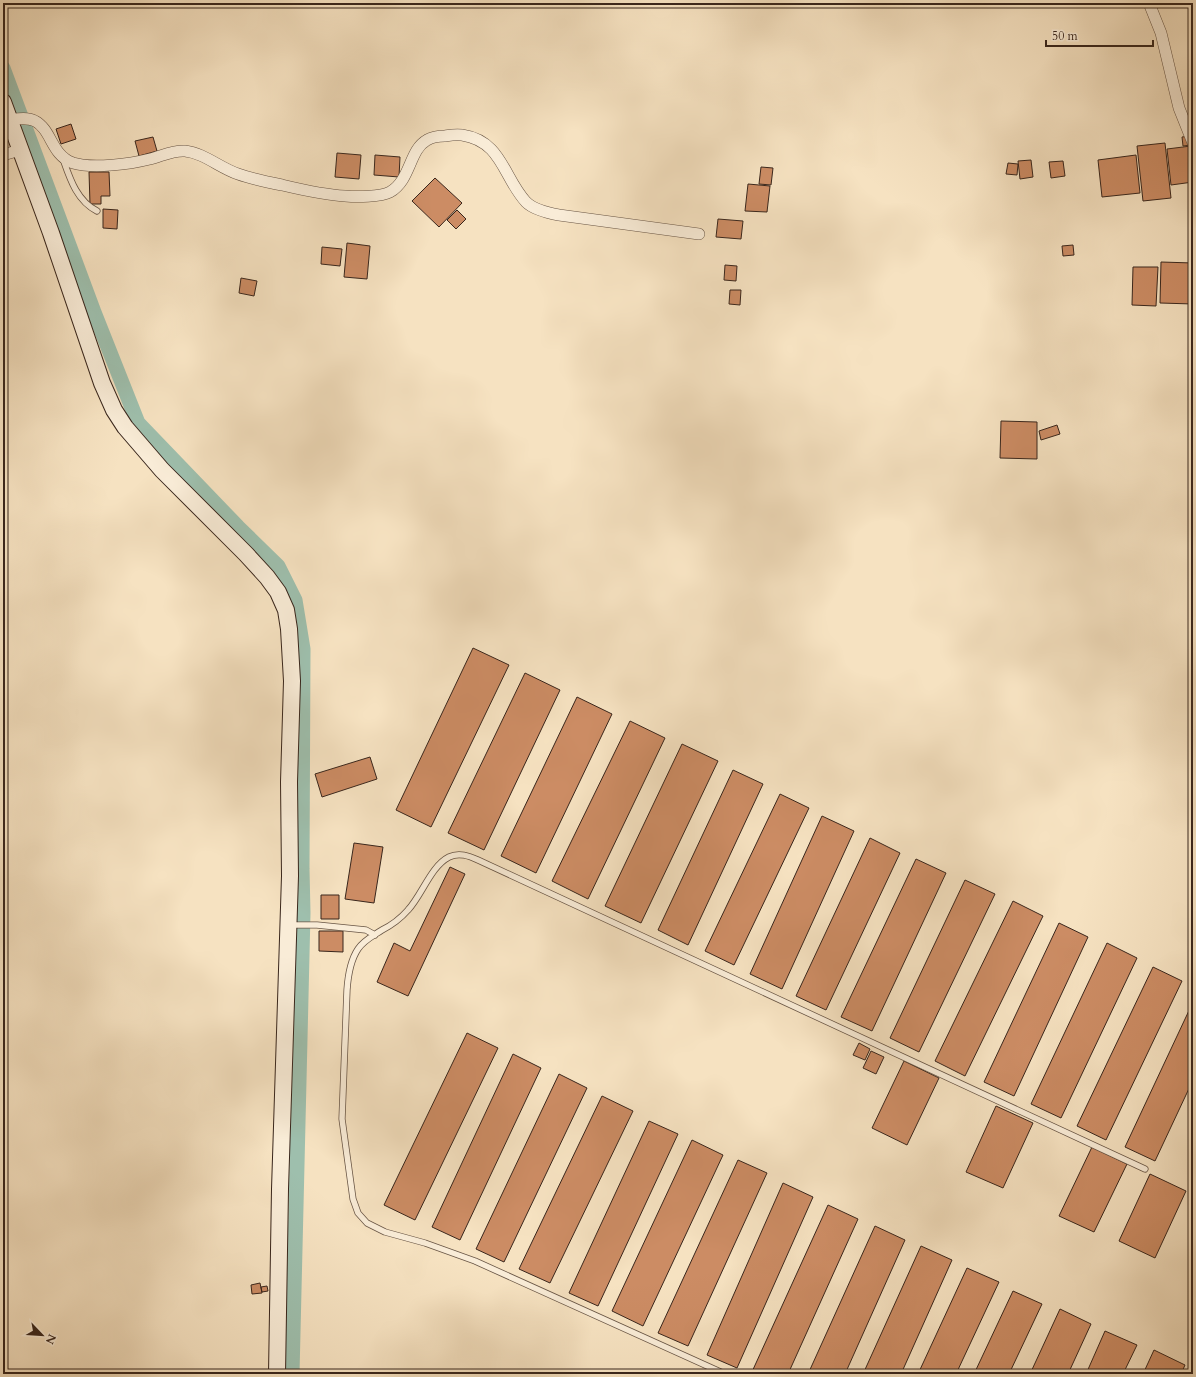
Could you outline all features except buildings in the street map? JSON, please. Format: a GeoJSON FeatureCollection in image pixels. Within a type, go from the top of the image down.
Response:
{"type":"FeatureCollection","features":[{"type":"Feature","properties":{"kind":"main road"},"geometry":{"type":"LineString","coordinates":[[3,102],[6,121],[20,150],[52,233],[102,383],[114,410],[125,427],[162,470],[267,577],[278,592],[286,610],[289,629],[292,680],[292,925],[280,1197],[277,1374]]}},
{"type":"Feature","properties":{"kind":"street"},"geometry":{"type":"LineString","coordinates":[[1149,3],[1161,34],[1179,108],[1193,143]]}},
{"type":"Feature","properties":{"kind":"street"},"geometry":{"type":"LineString","coordinates":[[6,121],[22,119],[34,121],[42,127],[62,157],[74,163],[83,165],[108,166],[137,162],[171,152],[185,151],[196,154],[239,175],[336,196],[361,196],[389,192],[400,184],[422,143],[428,139],[460,134],[474,138],[494,151],[527,203],[542,211],[559,215],[699,234]]}},
{"type":"Feature","properties":{"kind":"street"},"geometry":{"type":"LineString","coordinates":[[3,155],[20,150]]}},
{"type":"Feature","properties":{"kind":"lane"},"geometry":{"type":"LineString","coordinates":[[62,157],[70,178],[80,197],[85,204],[97,211]]}},
{"type":"Feature","properties":{"kind":"lane"},"geometry":{"type":"LineString","coordinates":[[725,1374],[475,1262],[425,1243],[385,1232],[367,1223],[358,1213],[354,1199],[342,1119],[349,972],[358,948],[368,938],[396,922],[409,909],[439,865],[448,857],[455,855],[467,855],[1145,1169]]}},
{"type":"Feature","properties":{"kind":"lane"},"geometry":{"type":"LineString","coordinates":[[292,925],[317,925],[366,930],[375,935]]}},
{"type":"Feature","properties":{"kind":"waterway"},"geometry":{"type":"LineString","coordinates":[[3,68],[94,312],[138,423],[238,527],[278,566],[295,600],[303,649],[303,913],[292,1374]]}}]}
